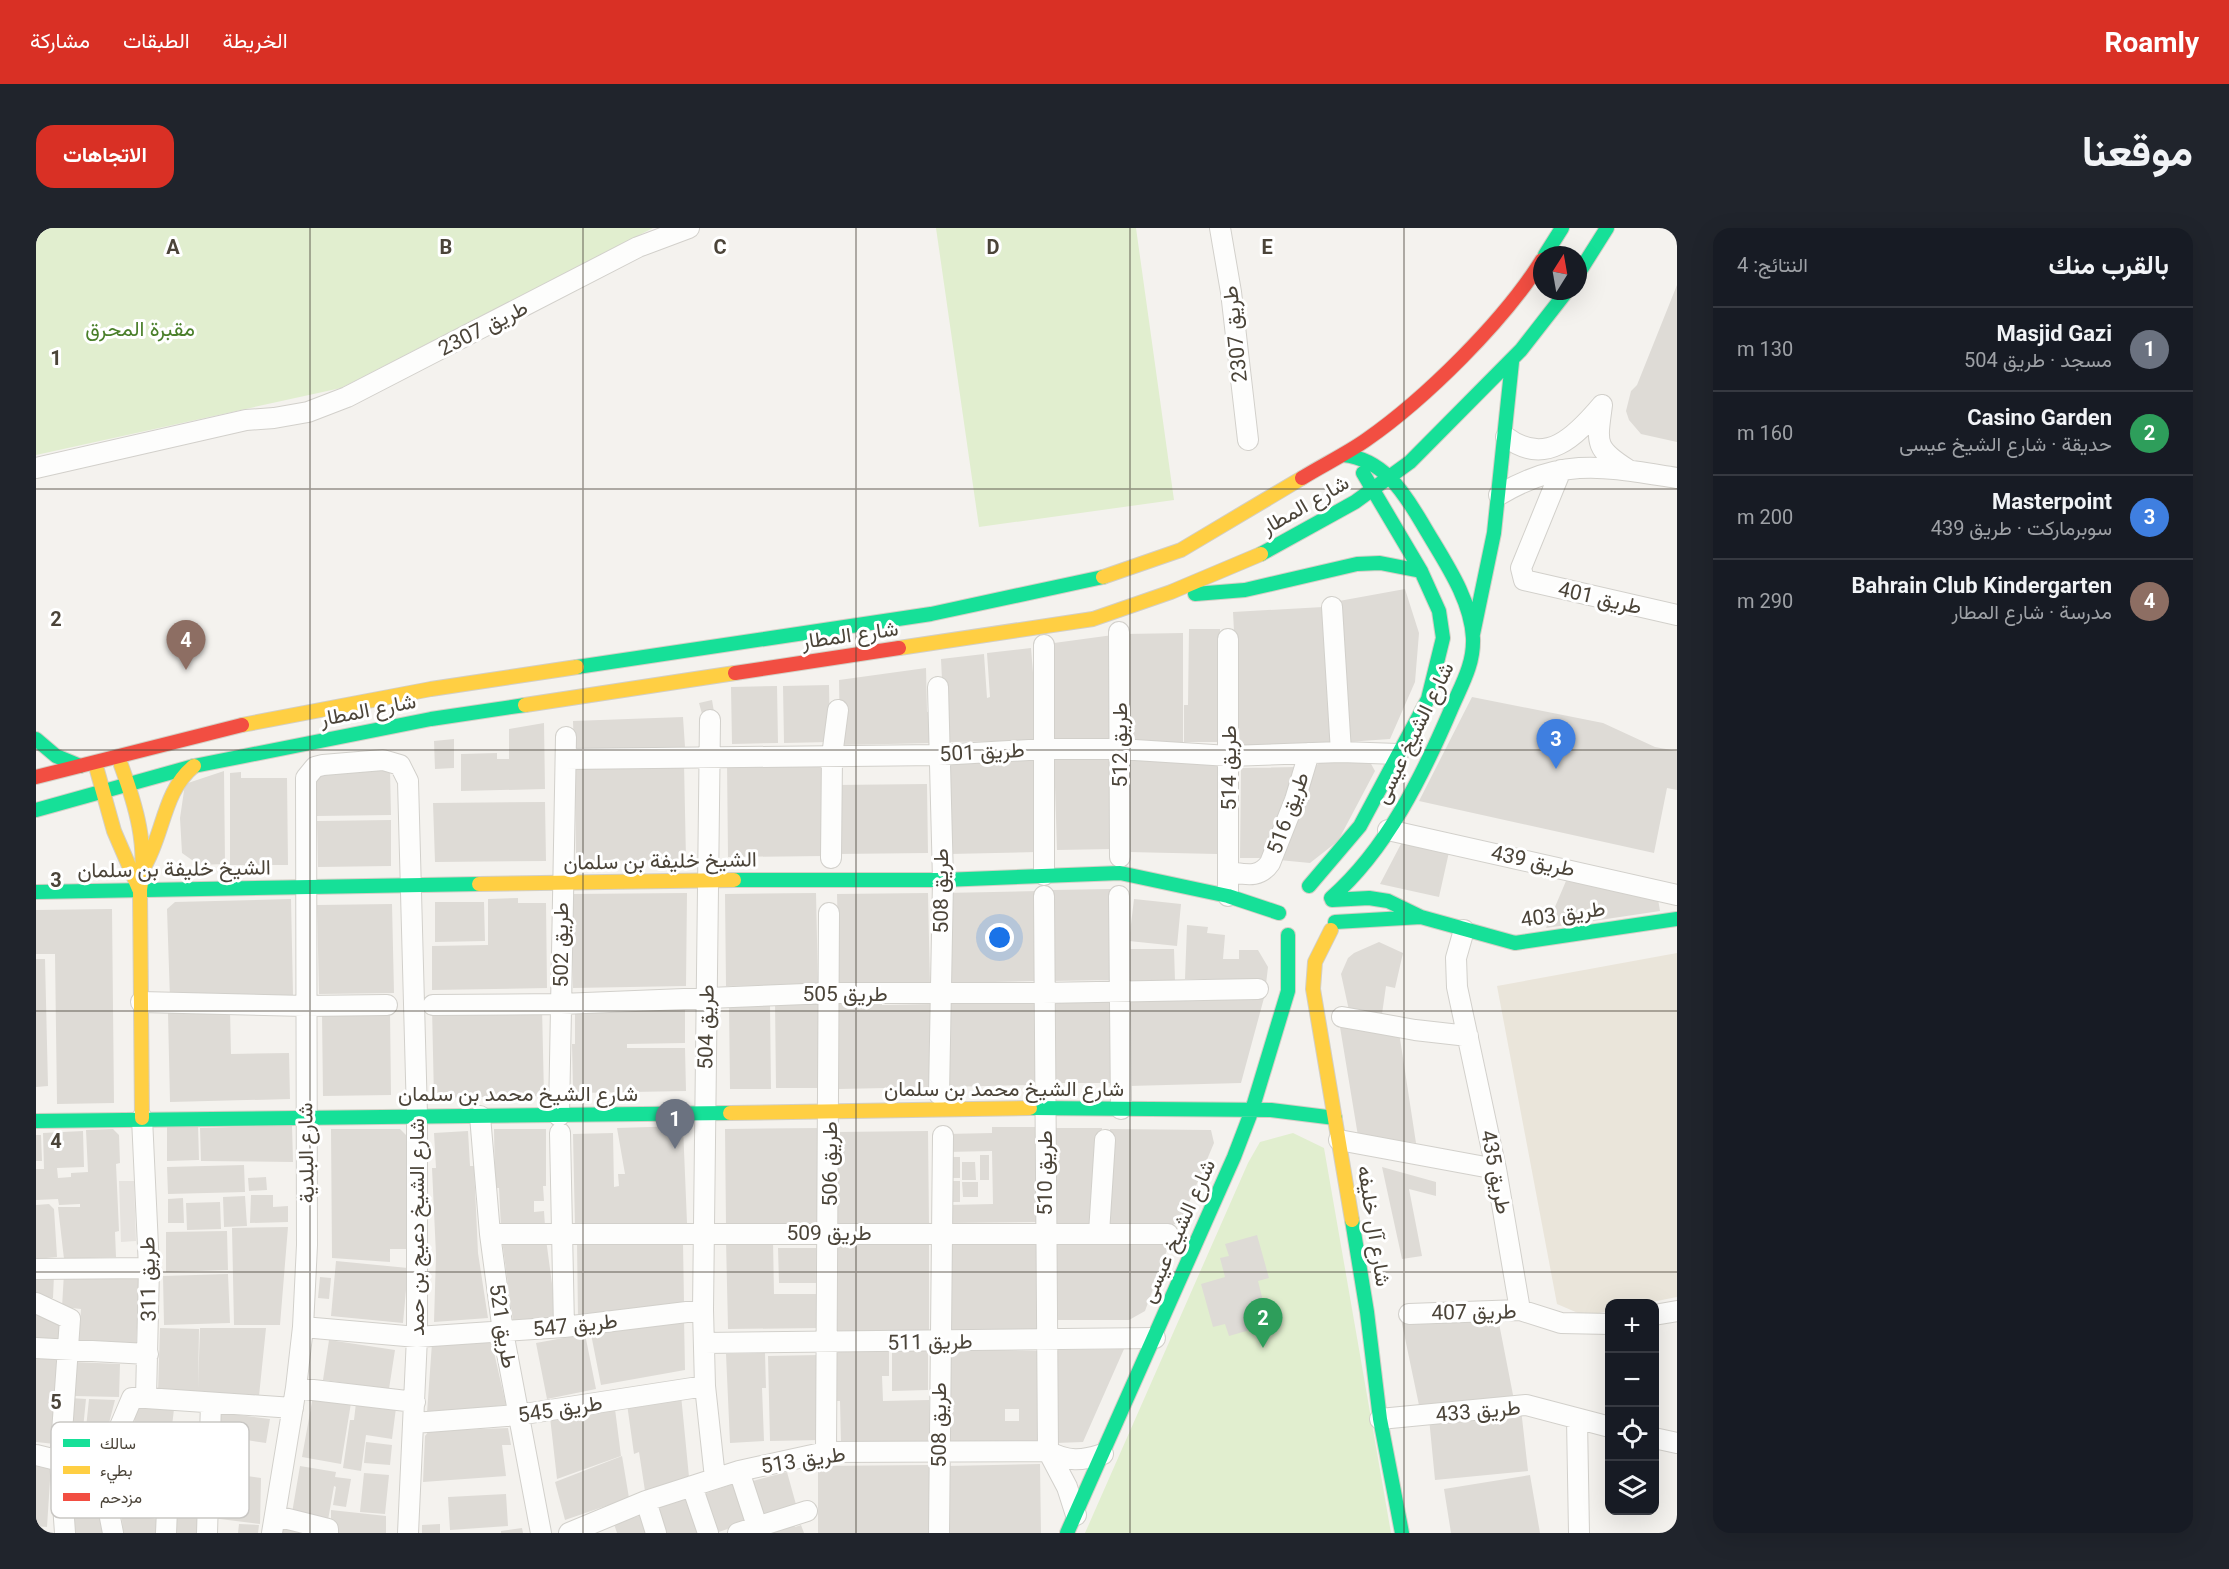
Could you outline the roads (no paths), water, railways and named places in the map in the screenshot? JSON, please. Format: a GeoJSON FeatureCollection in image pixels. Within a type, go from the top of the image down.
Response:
{"type":"FeatureCollection","features":[{"type":"Feature","properties":{"kind":"street","name":"طريق 2307"},"geometry":{"type":"LineString","coordinates":[[36,468],[246,420],[273,418],[308,411],[347,397],[619,257],[689,228]]}},
{"type":"Feature","properties":{"kind":"street","name":"طريق 2307"},"geometry":{"type":"LineString","coordinates":[[1220,228],[1231,292],[1248,440]]}},
{"type":"Feature","properties":{"kind":"street"},"geometry":{"type":"LineString","coordinates":[[1551,246],[1562,228]]}},
{"type":"Feature","properties":{"kind":"street"},"geometry":{"type":"LineString","coordinates":[[1587,260],[1607,228]]}},
{"type":"Feature","properties":{"kind":"street","name":"شارع المطار"},"geometry":{"type":"LineString","coordinates":[[36,777],[119,758],[261,720],[318,709],[431,689],[932,614],[1092,581],[1181,550],[1366,440],[1437,382],[1524,289],[1533,274]]}},
{"type":"Feature","properties":{"kind":"street","name":"شارع المطار"},"geometry":{"type":"LineString","coordinates":[[37,808],[102,793],[194,766],[430,719],[1094,619],[1164,597],[1245,564],[1330,517],[1391,478],[1512,362],[1551,317],[1561,300]]}},
{"type":"Feature","properties":{"kind":"street"},"geometry":{"type":"LineString","coordinates":[[1473,634],[1487,584],[1506,436],[1512,362]]}},
{"type":"Feature","properties":{"kind":"street"},"geometry":{"type":"LineString","coordinates":[[1506,436],[1529,449],[1540,451],[1550,448],[1584,427],[1602,405],[1599,439],[1602,450],[1607,456],[1630,471]]}},
{"type":"Feature","properties":{"kind":"street","name":"طريق 2307"},"geometry":{"type":"LineString","coordinates":[[36,477],[250,429],[273,418]]}},
{"type":"Feature","properties":{"kind":"street"},"geometry":{"type":"LineString","coordinates":[[1361,457],[1366,440]]}},
{"type":"Feature","properties":{"kind":"street","name":"شارع الشيخ عيسى"},"geometry":{"type":"LineString","coordinates":[[1343,455],[1361,457],[1371,461],[1391,478],[1438,552],[1466,607],[1473,634],[1472,662],[1452,709],[1388,831],[1345,887],[1332,899],[1318,888],[1304,886],[1360,826],[1428,699],[1443,638],[1438,611],[1421,571],[1365,479],[1361,457]]}},
{"type":"Feature","properties":{"kind":"street"},"geometry":{"type":"LineString","coordinates":[[1499,495],[1526,479],[1577,467],[1630,471],[1677,478]]}},
{"type":"Feature","properties":{"kind":"street","name":"طريق 401"},"geometry":{"type":"LineString","coordinates":[[1561,470],[1521,568],[1524,580],[1677,615]]}},
{"type":"Feature","properties":{"kind":"street"},"geometry":{"type":"LineString","coordinates":[[1164,597],[1245,590],[1357,564],[1380,563],[1421,571]]}},
{"type":"Feature","properties":{"kind":"street"},"geometry":{"type":"LineString","coordinates":[[1332,607],[1341,752]]}},
{"type":"Feature","properties":{"kind":"street","name":"طريق 512"},"geometry":{"type":"LineString","coordinates":[[1119,632],[1120,857]]}},
{"type":"Feature","properties":{"kind":"street","name":"طريق 514"},"geometry":{"type":"LineString","coordinates":[[1228,639],[1228,896]]}},
{"type":"Feature","properties":{"kind":"street"},"geometry":{"type":"LineString","coordinates":[[1044,645],[1046,749],[1044,875]]}},
{"type":"Feature","properties":{"kind":"street","name":"طريق 508"},"geometry":{"type":"LineString","coordinates":[[938,687],[943,880],[939,994],[939,1094]]}},
{"type":"Feature","properties":{"kind":"street"},"geometry":{"type":"LineString","coordinates":[[831,858],[832,756],[838,710]]}},
{"type":"Feature","properties":{"kind":"street","name":"طريق 504"},"geometry":{"type":"LineString","coordinates":[[710,720],[704,1343],[705,1386],[715,1478]]}},
{"type":"Feature","properties":{"kind":"street","name":"طريق 502"},"geometry":{"type":"LineString","coordinates":[[564,1327],[560,1125],[566,737]]}},
{"type":"Feature","properties":{"kind":"street"},"geometry":{"type":"LineString","coordinates":[[36,739],[56,756],[80,766]]}},
{"type":"Feature","properties":{"kind":"street","name":"طريق 501"},"geometry":{"type":"LineString","coordinates":[[566,759],[938,755],[1046,749],[1119,749],[1229,756],[1341,752],[1398,754]]}},
{"type":"Feature","properties":{"kind":"street","name":"طريق 516"},"geometry":{"type":"LineString","coordinates":[[1228,872],[1255,875],[1264,871],[1270,863],[1295,800],[1309,753]]}},
{"type":"Feature","properties":{"kind":"street","name":"طريق 311"},"geometry":{"type":"LineString","coordinates":[[119,758],[129,784],[139,826],[144,867],[140,890],[142,1118],[149,1268],[146,1398]]}},
{"type":"Feature","properties":{"kind":"street","name":"شارع الشيخ دعيج بن حمد"},"geometry":{"type":"LineString","coordinates":[[309,772],[323,765],[383,760],[400,765],[408,781],[417,1115],[417,1337],[408,1533]]}},
{"type":"Feature","properties":{"kind":"street","name":"طريق 311"},"geometry":{"type":"LineString","coordinates":[[96,763],[102,793],[129,869],[140,890]]}},
{"type":"Feature","properties":{"kind":"street"},"geometry":{"type":"LineString","coordinates":[[144,867],[159,842],[174,787],[180,775],[194,766]]}},
{"type":"Feature","properties":{"kind":"street","name":"شارع البلدية"},"geometry":{"type":"LineString","coordinates":[[274,1524],[296,1388],[303,1327],[307,1245],[305,1006],[306,778],[309,772]]}},
{"type":"Feature","properties":{"kind":"street","name":"طريق 439"},"geometry":{"type":"LineString","coordinates":[[1388,831],[1677,895]]}},
{"type":"Feature","properties":{"kind":"street","name":"الشيخ خليفة بن سلمان"},"geometry":{"type":"LineString","coordinates":[[36,892],[306,889],[708,880],[943,880],[1120,873],[1280,908]]}},
{"type":"Feature","properties":{"kind":"street","name":"طريق 510"},"geometry":{"type":"LineString","coordinates":[[1044,896],[1048,1451]]}},
{"type":"Feature","properties":{"kind":"street"},"geometry":{"type":"LineString","coordinates":[[1119,896],[1120,1109]]}},
{"type":"Feature","properties":{"kind":"street","name":"طريق 403"},"geometry":{"type":"LineString","coordinates":[[1332,899],[1370,898],[1396,905],[1420,917],[1515,943],[1677,919]]}},
{"type":"Feature","properties":{"kind":"street"},"geometry":{"type":"LineString","coordinates":[[1288,935],[1308,942],[1322,938],[1333,926],[1332,899]]}},
{"type":"Feature","properties":{"kind":"street","name":"شارع الشيخ عيسى"},"geometry":{"type":"LineString","coordinates":[[1067,1533],[1155,1338],[1252,1110],[1288,991],[1290,972],[1288,935],[1280,921],[1280,908]]}},
{"type":"Feature","properties":{"kind":"street","name":"طريق 506"},"geometry":{"type":"LineString","coordinates":[[826,1452],[830,1112],[829,913]]}},
{"type":"Feature","properties":{"kind":"street","name":"طريق 403"},"geometry":{"type":"LineString","coordinates":[[1333,926],[1420,917]]}},
{"type":"Feature","properties":{"kind":"street","name":"شارع آل خليفه"},"geometry":{"type":"LineString","coordinates":[[1333,926],[1315,962],[1313,989],[1367,1312],[1380,1419],[1402,1533]]}},
{"type":"Feature","properties":{"kind":"street","name":"طريق 435"},"geometry":{"type":"LineString","coordinates":[[1464,930],[1455,973],[1496,1169],[1520,1310]]}},
{"type":"Feature","properties":{"kind":"street","name":"طريق 505"},"geometry":{"type":"LineString","coordinates":[[434,1005],[561,1004],[707,996],[830,993],[939,994],[1258,989]]}},
{"type":"Feature","properties":{"kind":"street"},"geometry":{"type":"LineString","coordinates":[[141,1002],[305,1006],[387,1005]]}},
{"type":"Feature","properties":{"kind":"street"},"geometry":{"type":"LineString","coordinates":[[1342,1017],[1415,1030],[1468,1036]]}},
{"type":"Feature","properties":{"kind":"street","name":"شارع الشيخ محمد بن سلمان"},"geometry":{"type":"LineString","coordinates":[[36,1121],[417,1115],[480,1116],[560,1125],[705,1112],[1046,1108],[1252,1110],[1335,1118]]}},
{"type":"Feature","properties":{"kind":"street","name":"طريق 521"},"geometry":{"type":"LineString","coordinates":[[480,1116],[490,1234],[503,1332],[541,1533]]}},
{"type":"Feature","properties":{"kind":"street","name":"طريق 508"},"geometry":{"type":"LineString","coordinates":[[939,1533],[943,1136]]}},
{"type":"Feature","properties":{"kind":"street"},"geometry":{"type":"LineString","coordinates":[[1099,1233],[1105,1140]]}},
{"type":"Feature","properties":{"kind":"street"},"geometry":{"type":"LineString","coordinates":[[1339,1140],[1496,1169]]}},
{"type":"Feature","properties":{"kind":"street","name":"طريق 509"},"geometry":{"type":"LineString","coordinates":[[490,1234],[829,1232],[1168,1234]]}},
{"type":"Feature","properties":{"kind":"street"},"geometry":{"type":"LineString","coordinates":[[36,1269],[149,1268]]}},
{"type":"Feature","properties":{"kind":"street"},"geometry":{"type":"LineString","coordinates":[[36,1303],[70,1319],[63,1422]]}},
{"type":"Feature","properties":{"kind":"street","name":"طريق 547"},"geometry":{"type":"LineString","coordinates":[[303,1327],[417,1337],[564,1327],[704,1310]]}},
{"type":"Feature","properties":{"kind":"street","name":"طريق 407"},"geometry":{"type":"LineString","coordinates":[[1409,1314],[1520,1310],[1562,1323],[1605,1324]]}},
{"type":"Feature","properties":{"kind":"street"},"geometry":{"type":"LineString","coordinates":[[1659,1314],[1677,1311]]}},
{"type":"Feature","properties":{"kind":"street","name":"طريق 511"},"geometry":{"type":"LineString","coordinates":[[704,1343],[1155,1338]]}},
{"type":"Feature","properties":{"kind":"street"},"geometry":{"type":"LineString","coordinates":[[36,1347],[148,1354]]}},
{"type":"Feature","properties":{"kind":"street","name":"طريق 545"},"geometry":{"type":"LineString","coordinates":[[414,1423],[518,1415],[705,1386]]}},
{"type":"Feature","properties":{"kind":"street"},"geometry":{"type":"LineString","coordinates":[[296,1388],[415,1402]]}},
{"type":"Feature","properties":{"kind":"street"},"geometry":{"type":"LineString","coordinates":[[122,1422],[132,1398],[293,1408]]}},
{"type":"Feature","properties":{"kind":"street"},"geometry":{"type":"LineString","coordinates":[[210,1422],[211,1403]]}},
{"type":"Feature","properties":{"kind":"street","name":"طريق 433"},"geometry":{"type":"LineString","coordinates":[[1380,1419],[1526,1405],[1605,1426]]}},
{"type":"Feature","properties":{"kind":"street"},"geometry":{"type":"LineString","coordinates":[[1576,1419],[1579,1533]]}},
{"type":"Feature","properties":{"kind":"street"},"geometry":{"type":"LineString","coordinates":[[1659,1439],[1677,1443]]}},
{"type":"Feature","properties":{"kind":"street"},"geometry":{"type":"LineString","coordinates":[[1048,1451],[1067,1487],[1076,1515]]}},
{"type":"Feature","properties":{"kind":"street","name":"طريق 513"},"geometry":{"type":"LineString","coordinates":[[569,1533],[608,1526],[646,1501],[692,1485],[739,1471],[826,1452],[1048,1451],[1062,1459],[1074,1460],[1103,1454]]}},
{"type":"Feature","properties":{"kind":"street"},"geometry":{"type":"LineString","coordinates":[[36,1455],[51,1459]]}},
{"type":"Feature","properties":{"kind":"street"},"geometry":{"type":"LineString","coordinates":[[739,1471],[757,1527]]}},
{"type":"Feature","properties":{"kind":"street"},"geometry":{"type":"LineString","coordinates":[[692,1485],[708,1533]]}},
{"type":"Feature","properties":{"kind":"street"},"geometry":{"type":"LineString","coordinates":[[646,1501],[656,1533]]}},
{"type":"Feature","properties":{"kind":"street"},"geometry":{"type":"LineString","coordinates":[[738,1533],[807,1511]]}},
{"type":"Feature","properties":{"kind":"street"},"geometry":{"type":"LineString","coordinates":[[64,1518],[65,1533]]}},
{"type":"Feature","properties":{"kind":"street"},"geometry":{"type":"LineString","coordinates":[[110,1518],[113,1533]]}},
{"type":"Feature","properties":{"kind":"street"},"geometry":{"type":"LineString","coordinates":[[166,1533],[167,1518]]}},
{"type":"Feature","properties":{"kind":"street"},"geometry":{"type":"LineString","coordinates":[[207,1533],[208,1518]]}},
{"type":"Feature","properties":{"kind":"street"},"geometry":{"type":"LineString","coordinates":[[274,1524],[328,1529],[328,1533]]}},
{"type":"Feature","properties":{"kind":"place","name":"Bahrain Club Kindergarten"},"geometry":{"type":"Point","coordinates":[186,670]}},
{"type":"Feature","properties":{"kind":"place","name":"Masterpoint"},"geometry":{"type":"Point","coordinates":[1556,769]}},
{"type":"Feature","properties":{"kind":"place","name":"Masjid Gazi"},"geometry":{"type":"Point","coordinates":[675,1149]}},
{"type":"Feature","properties":{"kind":"place","name":"Casino Garden"},"geometry":{"type":"Point","coordinates":[1263,1348]}},
{"type":"Feature","properties":{"kind":"park label","name":"مقبرة المحرق"},"geometry":{"type":"Point","coordinates":[140,329]}}]}
